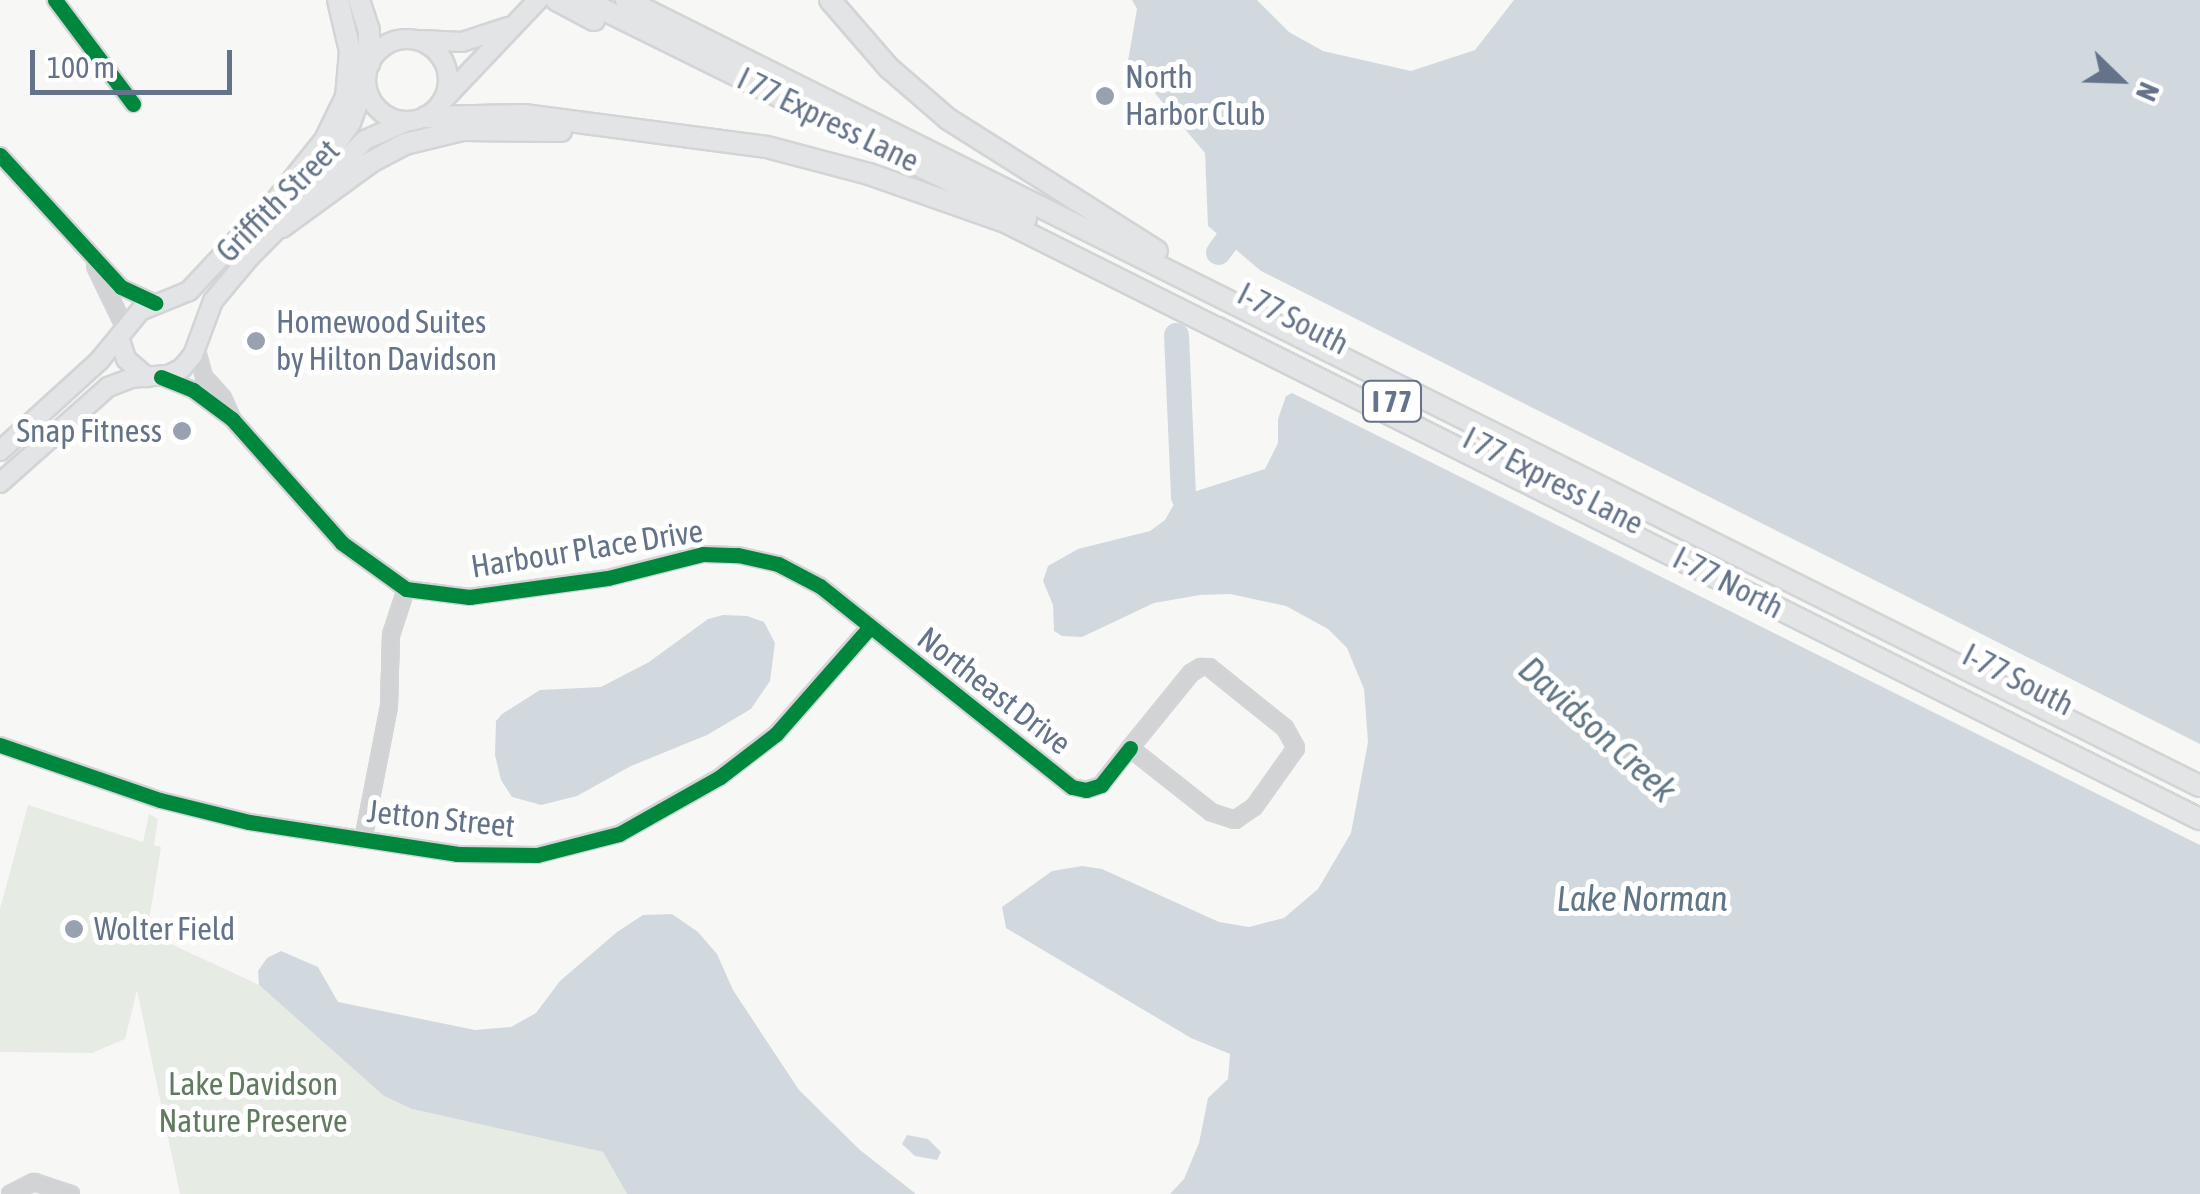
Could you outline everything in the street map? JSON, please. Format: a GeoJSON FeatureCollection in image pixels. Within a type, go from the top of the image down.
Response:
{"type":"FeatureCollection","features":[{"type":"Feature","properties":{"kind":"highway"},"geometry":{"type":"LineString","coordinates":[[273,205],[325,140],[346,97],[350,52],[338,0]]}},
{"type":"Feature","properties":{"kind":"highway"},"geometry":{"type":"LineString","coordinates":[[359,0],[370,30],[368,73]]}},
{"type":"Feature","properties":{"kind":"highway","name":"I 77"},"geometry":{"type":"LineString","coordinates":[[556,0],[1005,222]]}},
{"type":"Feature","properties":{"kind":"highway","name":"I 77 Express Lane"},"geometry":{"type":"LineString","coordinates":[[584,0],[2200,804]]}},
{"type":"Feature","properties":{"kind":"highway","name":"I 77 Express Lane"},"geometry":{"type":"LineString","coordinates":[[626,0],[2200,786]]}},
{"type":"Feature","properties":{"kind":"highway","name":"I-77 South"},"geometry":{"type":"LineString","coordinates":[[655,0],[2200,771]]}},
{"type":"Feature","properties":{"kind":"highway"},"geometry":{"type":"LineString","coordinates":[[830,0],[889,68],[948,118],[1157,251]]}},
{"type":"Feature","properties":{"kind":"highway"},"geometry":{"type":"LineString","coordinates":[[424,115],[524,115],[792,152],[1005,222]]}},
{"type":"Feature","properties":{"kind":"highway"},"geometry":{"type":"LineString","coordinates":[[282,227],[371,162],[442,133],[503,129],[658,134]]}},
{"type":"Feature","properties":{"kind":"highway","name":"I-77 North"},"geometry":{"type":"LineString","coordinates":[[1005,222],[2200,819]]}},
{"type":"Feature","properties":{"kind":"main road","name":"Griffith Street"},"geometry":{"type":"LineString","coordinates":[[198,340],[218,294],[366,140],[424,115],[538,0]]}},
{"type":"Feature","properties":{"kind":"main road","name":"Griffith Street"},"geometry":{"type":"LineString","coordinates":[[416,39],[462,42],[515,21]]}},
{"type":"Feature","properties":{"kind":"main road"},"geometry":{"type":"LineString","coordinates":[[416,39],[443,62],[447,88],[424,115],[382,113],[370,99],[368,73],[388,44],[416,39]]}},
{"type":"Feature","properties":{"kind":"main road","name":"Griffith Street"},"geometry":{"type":"LineString","coordinates":[[161,302],[196,285],[273,205],[334,151],[351,123],[368,73]]}},
{"type":"Feature","properties":{"kind":"main road"},"geometry":{"type":"LineString","coordinates":[[0,450],[99,361],[140,311],[161,302],[189,311],[198,340],[182,368],[154,377],[123,380],[101,391],[0,483]]}},
{"type":"Feature","properties":{"kind":"main road"},"geometry":{"type":"LineString","coordinates":[[122,333],[126,359],[154,377]]}},
{"type":"Feature","properties":{"kind":"street"},"geometry":{"type":"LineString","coordinates":[[56,0],[133,104]]}},
{"type":"Feature","properties":{"kind":"street"},"geometry":{"type":"LineString","coordinates":[[0,155],[121,287],[161,302]]}},
{"type":"Feature","properties":{"kind":"street"},"geometry":{"type":"LineString","coordinates":[[90,256],[122,333]]}},
{"type":"Feature","properties":{"kind":"street"},"geometry":{"type":"LineString","coordinates":[[198,340],[204,376],[223,398],[232,419]]}},
{"type":"Feature","properties":{"kind":"street"},"geometry":{"type":"LineString","coordinates":[[154,377],[193,390],[232,419]]}},
{"type":"Feature","properties":{"kind":"street","name":"Harbour Place Drive"},"geometry":{"type":"LineString","coordinates":[[232,419],[342,543],[406,589],[468,596],[608,578],[702,554],[738,555],[778,564],[820,586],[868,628]]}},
{"type":"Feature","properties":{"kind":"street"},"geometry":{"type":"LineString","coordinates":[[363,840],[389,706],[391,635],[406,589]]}},
{"type":"Feature","properties":{"kind":"street","name":"Northeast Drive"},"geometry":{"type":"LineString","coordinates":[[868,628],[1072,787],[1086,790],[1101,785],[1130,748],[1192,673],[1209,667],[1285,728],[1296,748],[1254,807],[1236,820],[1211,812],[1130,748]]}},
{"type":"Feature","properties":{"kind":"street","name":"Jetton Street"},"geometry":{"type":"LineString","coordinates":[[0,745],[190,808],[363,840],[492,857],[560,852],[619,834],[660,814],[753,754],[818,690],[868,628]]}},
{"type":"Feature","properties":{"kind":"street"},"geometry":{"type":"LineString","coordinates":[[10,1194],[34,1182],[71,1194]]}},
{"type":"Feature","properties":{"kind":"green space","name":"Lake Davidson Nature Preserve"},"geometry":{"type":"Polygon","coordinates":[[[28,805],[143,842],[149,814],[158,819],[154,845],[161,847],[147,933],[259,985],[384,1096],[412,1109],[603,1152],[627,1194],[180,1194],[137,990],[125,1039],[92,1053],[0,1052],[0,909],[28,805]]]}},
{"type":"Feature","properties":{"kind":"water"},"geometry":{"type":"Polygon","coordinates":[[[1132,0],[1257,0],[1289,32],[1323,51],[1411,71],[1475,50],[1514,0],[2200,0],[2200,744],[1261,271],[1208,226],[1205,153],[1128,61],[1137,9],[1132,0]]]}},
{"type":"Feature","properties":{"kind":"water","name":"Lake Norman"},"geometry":{"type":"Polygon","coordinates":[[[1292,393],[2200,845],[2200,1194],[1170,1194],[1184,1179],[1199,1143],[1208,1098],[1228,1079],[1230,1054],[1191,1038],[1006,928],[1002,907],[1052,871],[1082,866],[1102,869],[1219,922],[1249,927],[1284,918],[1318,889],[1351,833],[1368,742],[1364,689],[1347,648],[1328,629],[1286,606],[1230,594],[1200,595],[1154,603],[1082,637],[1062,636],[1054,631],[1053,605],[1043,581],[1048,566],[1078,549],[1150,531],[1165,520],[1178,497],[1265,469],[1278,443],[1278,419],[1286,396],[1292,393]]]}},
{"type":"Feature","properties":{"kind":"water"},"geometry":{"type":"Polygon","coordinates":[[[747,616],[764,622],[775,643],[770,681],[751,709],[707,735],[631,766],[577,796],[541,805],[512,797],[501,780],[495,755],[496,721],[502,714],[540,690],[601,687],[649,662],[708,619],[747,616]]]}},
{"type":"Feature","properties":{"kind":"water"},"geometry":{"type":"Polygon","coordinates":[[[672,914],[698,932],[717,954],[733,990],[799,1090],[860,1150],[916,1194],[627,1194],[603,1152],[412,1109],[384,1096],[259,985],[258,971],[267,958],[281,951],[318,967],[338,1002],[475,1030],[511,1027],[536,1013],[560,981],[617,932],[643,915],[672,914]]]}},
{"type":"Feature","properties":{"kind":"water"},"geometry":{"type":"Polygon","coordinates":[[[907,1135],[928,1139],[941,1152],[937,1160],[915,1156],[902,1144],[907,1135]]]}},
{"type":"Feature","properties":{"kind":"waterway","name":"Davidson Creek"},"geometry":{"type":"LineString","coordinates":[[1218,252],[1233,231],[1251,235]]}},
{"type":"Feature","properties":{"kind":"waterway","name":"Davidson Creek"},"geometry":{"type":"LineString","coordinates":[[1176,335],[1183,496],[1198,526]]}},
{"type":"Feature","properties":{"kind":"cycle path"},"geometry":{"type":"LineString","coordinates":[[55,0],[133,104]]}},
{"type":"Feature","properties":{"kind":"cycle path"},"geometry":{"type":"LineString","coordinates":[[0,155],[121,287],[156,303]]}},
{"type":"Feature","properties":{"kind":"cycle path"},"geometry":{"type":"LineString","coordinates":[[161,377],[193,390],[232,419],[342,543],[406,589],[469,597],[608,578],[703,554],[738,555],[778,564],[820,586],[1072,787],[1086,790],[1101,785],[1130,748]]}},
{"type":"Feature","properties":{"kind":"cycle path"},"geometry":{"type":"LineString","coordinates":[[0,745],[160,800],[249,822],[457,854],[537,855],[619,834],[720,777],[776,734],[869,628]]}},
{"type":"Feature","properties":{"kind":"place","name":"North Harbor Club"},"geometry":{"type":"Point","coordinates":[1105,96]}},
{"type":"Feature","properties":{"kind":"place","name":"Homewood Suites by Hilton Davidson"},"geometry":{"type":"Point","coordinates":[256,341]}},
{"type":"Feature","properties":{"kind":"place","name":"Snap Fitness"},"geometry":{"type":"Point","coordinates":[182,431]}},
{"type":"Feature","properties":{"kind":"place","name":"Wolter Field"},"geometry":{"type":"Point","coordinates":[74,929]}}]}
